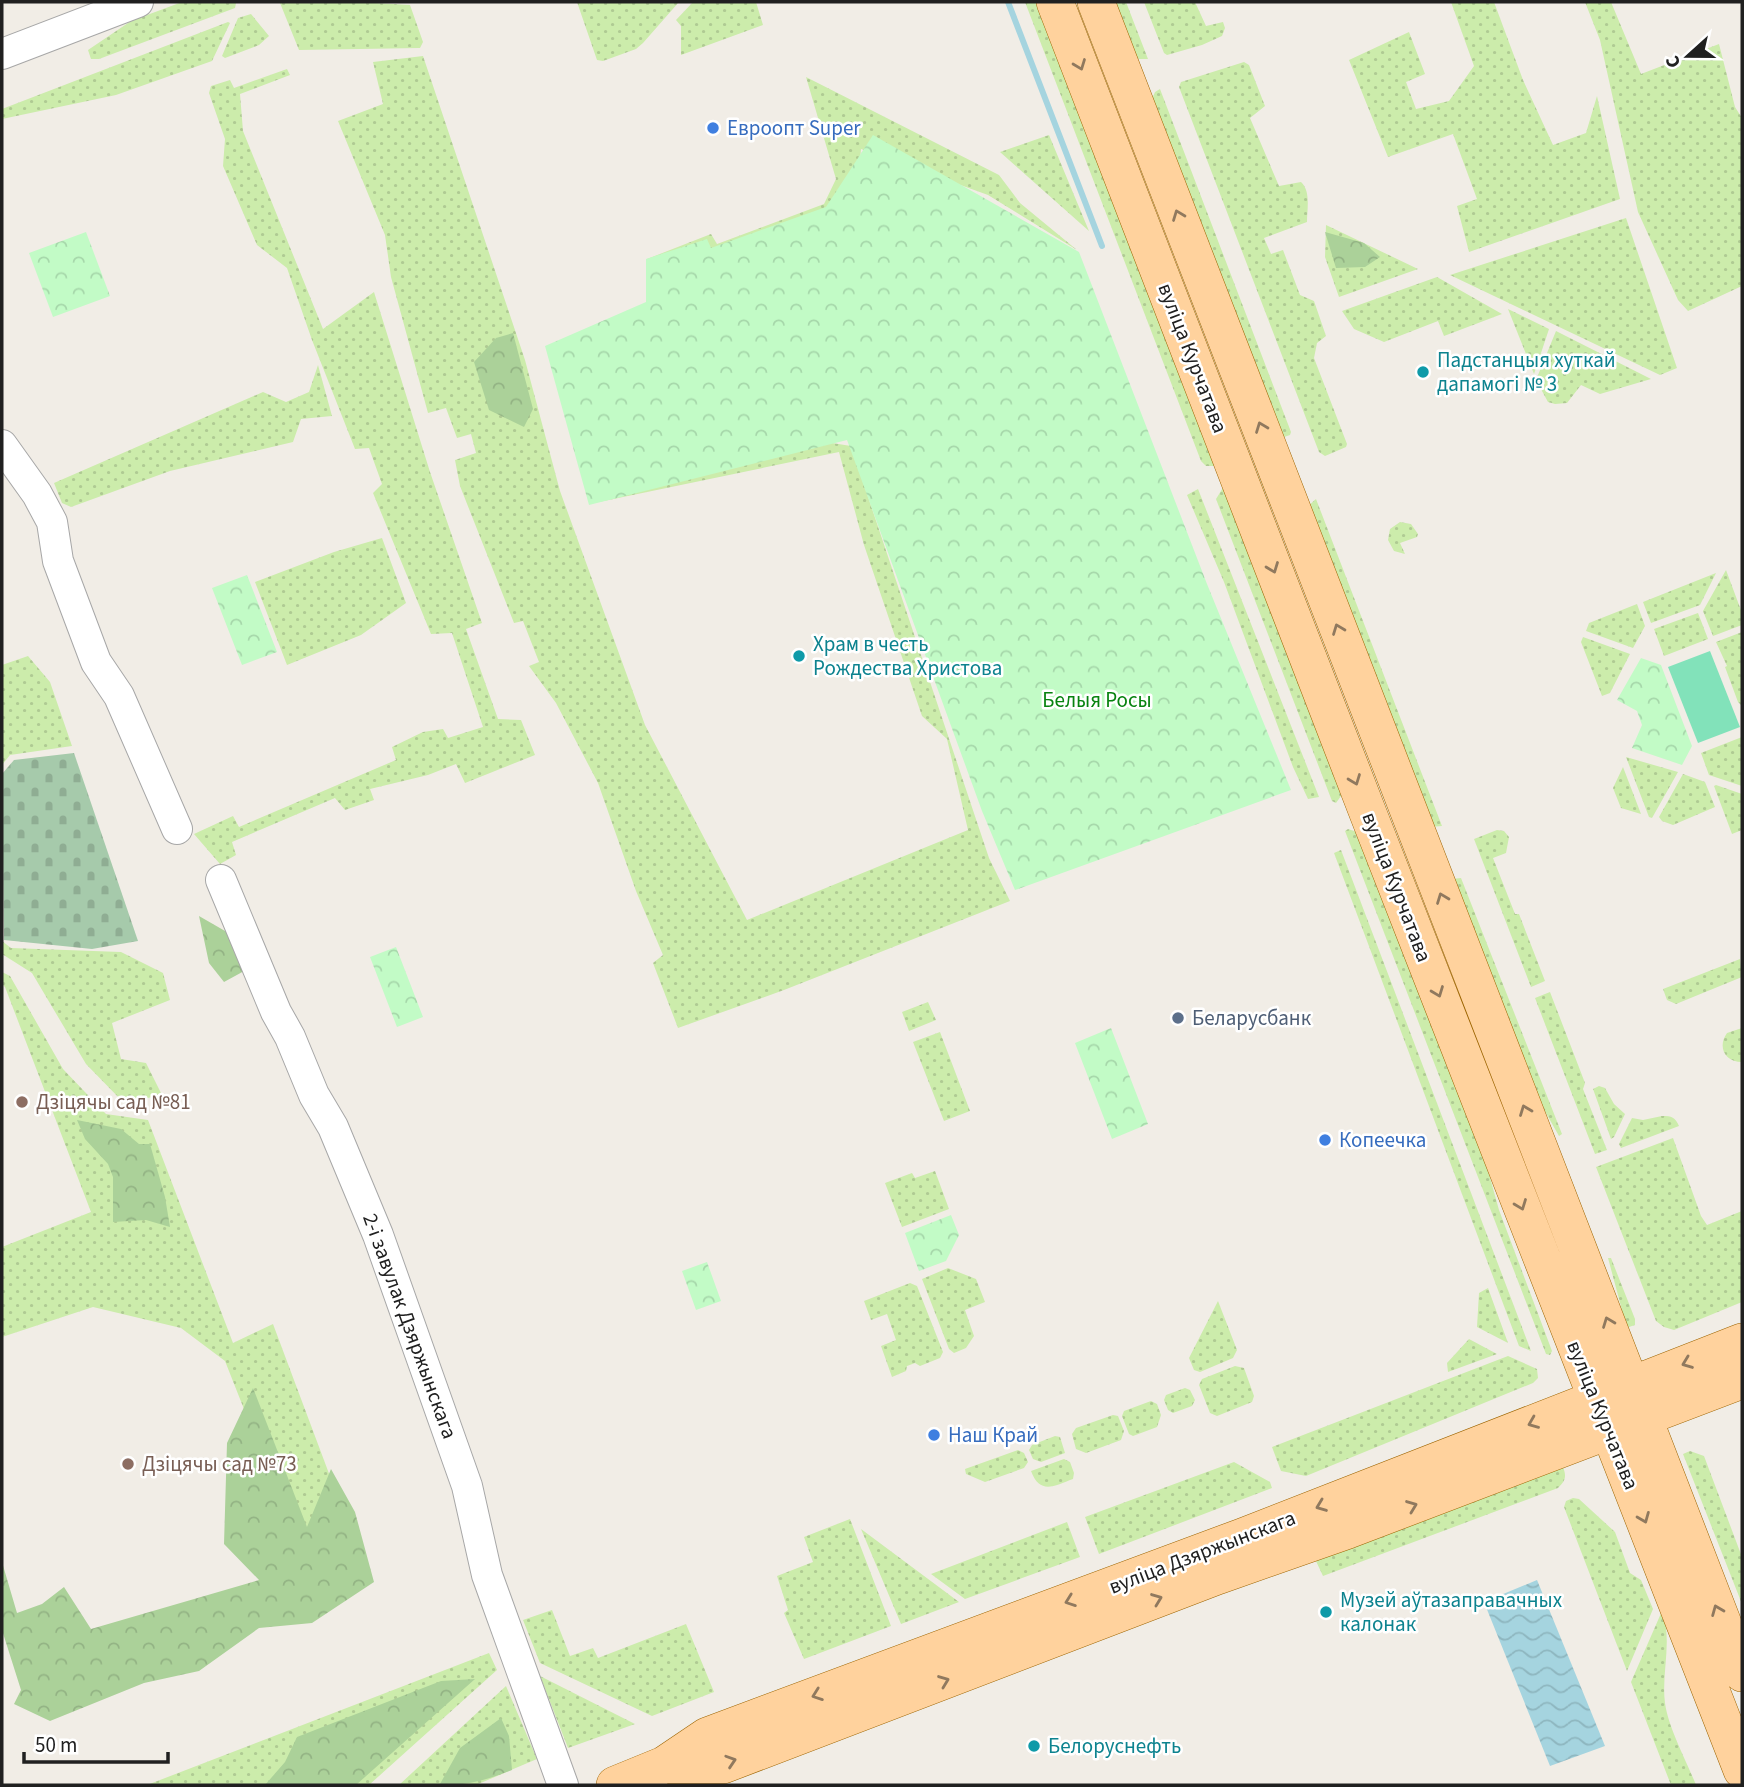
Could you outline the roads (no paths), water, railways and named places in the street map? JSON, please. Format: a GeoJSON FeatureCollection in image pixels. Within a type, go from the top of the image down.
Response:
{"type":"FeatureCollection","features":[{"type":"Feature","properties":{"kind":"main road","name":"вуліца Курчатава"},"geometry":{"type":"LineString","coordinates":[[1055,2],[1742,1770]]}},
{"type":"Feature","properties":{"kind":"main road","name":"вуліца Курчатава"},"geometry":{"type":"LineString","coordinates":[[1096,2],[1742,1673]]}},
{"type":"Feature","properties":{"kind":"main road"},"geometry":{"type":"LineString","coordinates":[[1249,504],[1285,491]]}},
{"type":"Feature","properties":{"kind":"main road","name":"вуліца Дзяржынскага"},"geometry":{"type":"LineString","coordinates":[[1638,1402],[1742,1342]]}},
{"type":"Feature","properties":{"kind":"main road","name":"вуліца Дзяржынскага"},"geometry":{"type":"LineString","coordinates":[[615,1785],[664,1765],[723,1765],[1208,1579],[1348,1530],[1603,1415],[1638,1402],[1742,1380]]}},
{"type":"Feature","properties":{"kind":"street"},"geometry":{"type":"LineString","coordinates":[[2,54],[138,2]]}},
{"type":"Feature","properties":{"kind":"street"},"geometry":{"type":"LineString","coordinates":[[2,445],[37,494],[52,522],[58,561],[96,662],[119,696],[177,829]]}},
{"type":"Feature","properties":{"kind":"street","name":"2-і завулак Дзяржынскага"},"geometry":{"type":"LineString","coordinates":[[221,880],[276,1012],[290,1037],[314,1095],[333,1127],[378,1235],[467,1486],[487,1576],[563,1785]]}},
{"type":"Feature","properties":{"kind":"water"},"geometry":{"type":"Polygon","coordinates":[[[1537,1580],[1605,1746],[1550,1766],[1484,1602],[1537,1580]]]}},
{"type":"Feature","properties":{"kind":"waterway"},"geometry":{"type":"LineString","coordinates":[[1008,2],[1102,246]]}},
{"type":"Feature","properties":{"kind":"place","name":"Евроопт Super"},"geometry":{"type":"Point","coordinates":[713,128]}},
{"type":"Feature","properties":{"kind":"place","name":"Падстанцыя хуткай дапамогі № 3"},"geometry":{"type":"Point","coordinates":[1423,372]}},
{"type":"Feature","properties":{"kind":"place","name":"Храм в честь Рождества Христова"},"geometry":{"type":"Point","coordinates":[799,656]}},
{"type":"Feature","properties":{"kind":"place","name":"Беларусбанк"},"geometry":{"type":"Point","coordinates":[1178,1018]}},
{"type":"Feature","properties":{"kind":"place","name":"Дзіцячы сад №81"},"geometry":{"type":"Point","coordinates":[22,1102]}},
{"type":"Feature","properties":{"kind":"place","name":"Копеечка"},"geometry":{"type":"Point","coordinates":[1325,1140]}},
{"type":"Feature","properties":{"kind":"place","name":"Наш Край"},"geometry":{"type":"Point","coordinates":[934,1435]}},
{"type":"Feature","properties":{"kind":"place","name":"Дзіцячы сад №73"},"geometry":{"type":"Point","coordinates":[128,1464]}},
{"type":"Feature","properties":{"kind":"place","name":"Музей аўтазаправачных калонак"},"geometry":{"type":"Point","coordinates":[1326,1612]}},
{"type":"Feature","properties":{"kind":"place","name":"Белоруснефть"},"geometry":{"type":"Point","coordinates":[1034,1746]}},
{"type":"Feature","properties":{"kind":"park label","name":"Белыя Росы"},"geometry":{"type":"Point","coordinates":[1097,700]}}]}
